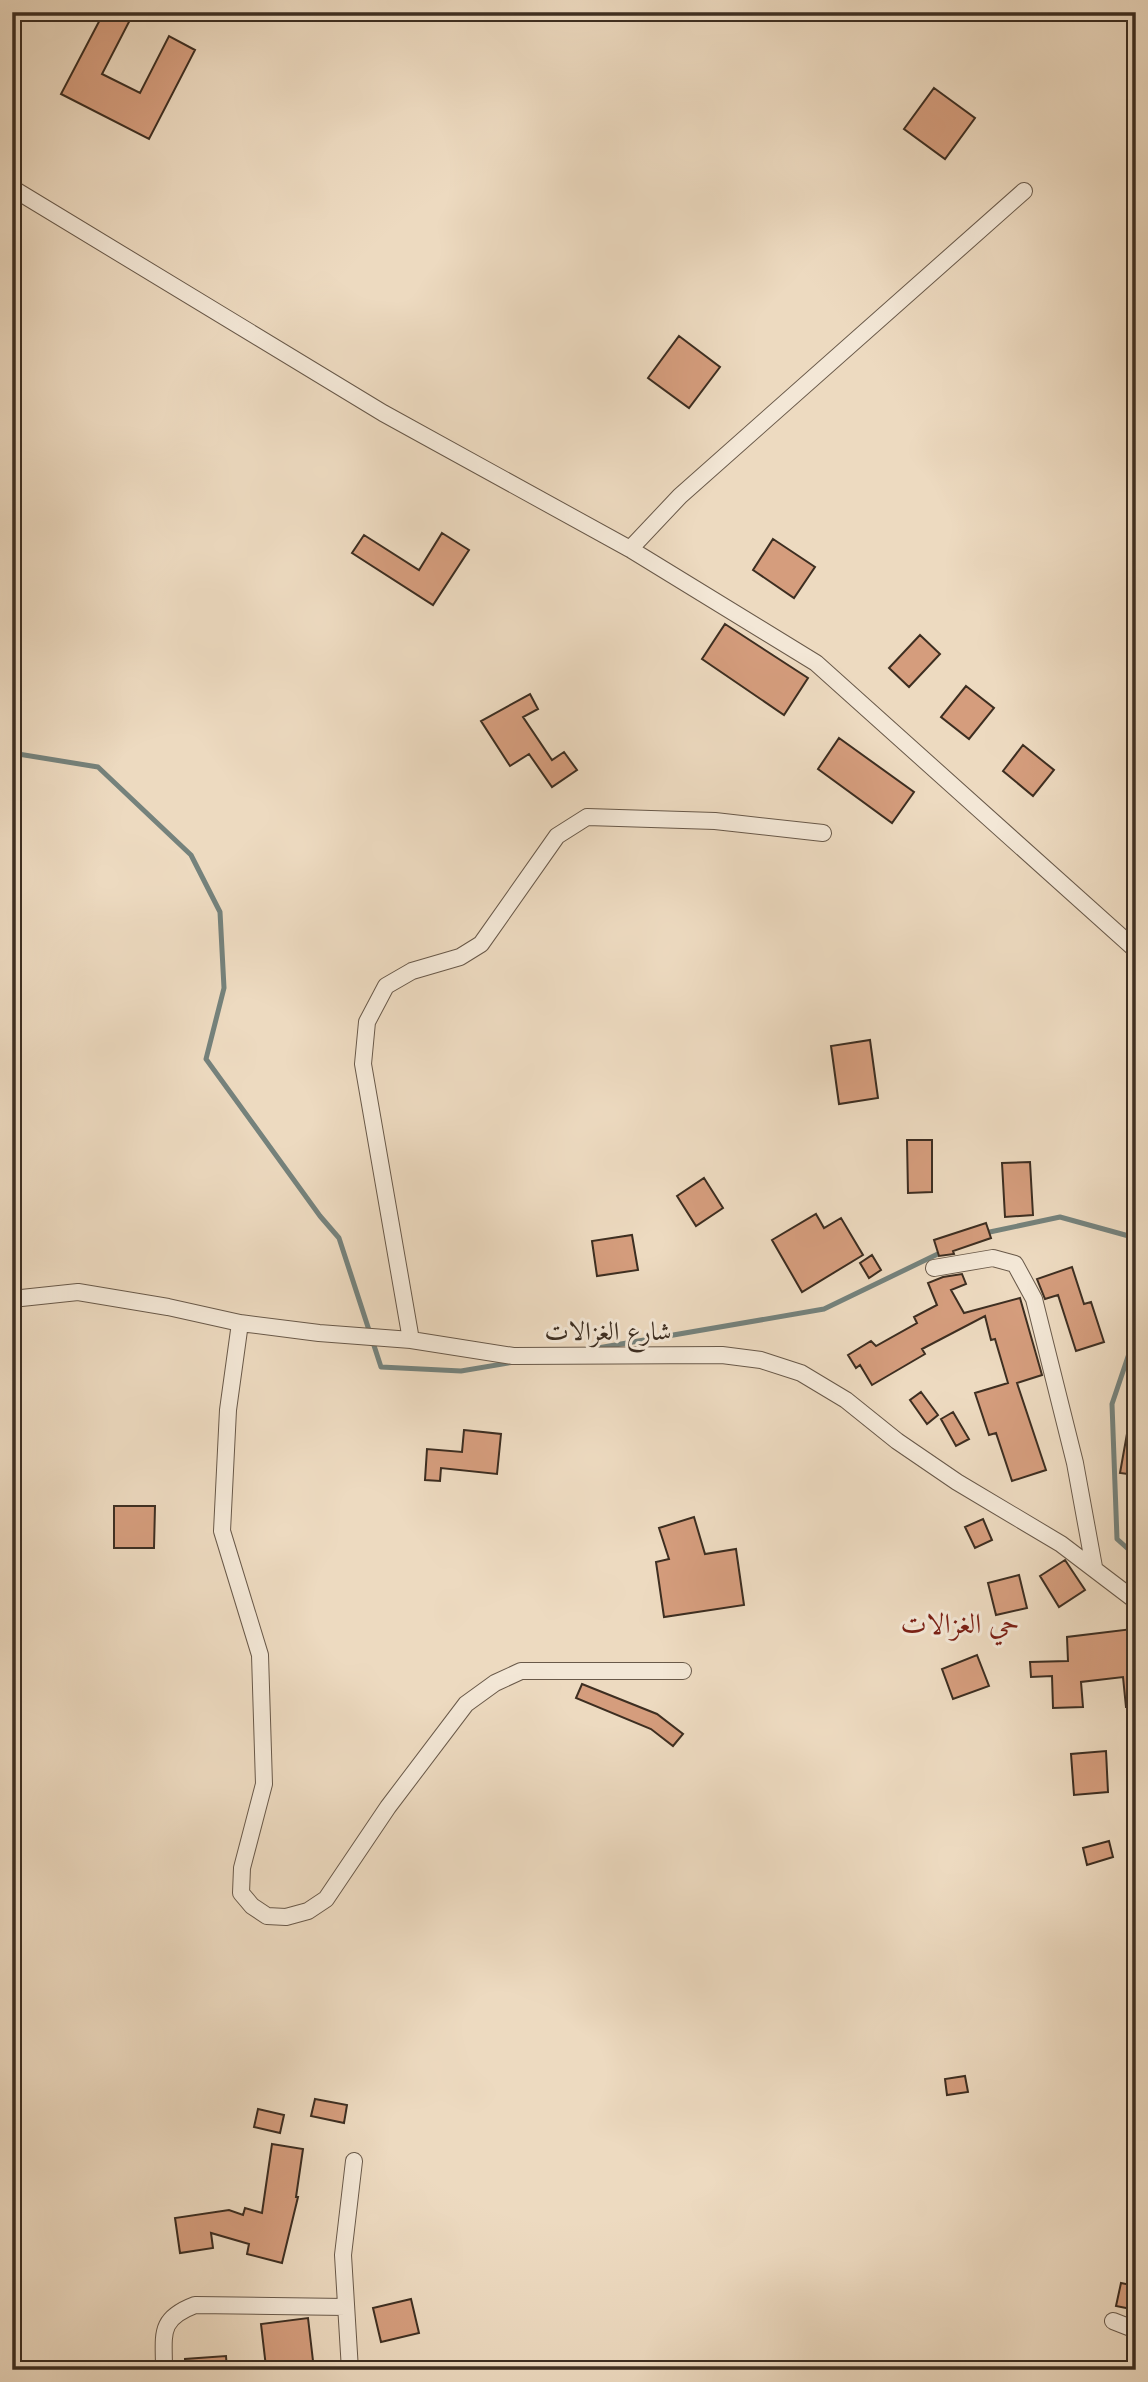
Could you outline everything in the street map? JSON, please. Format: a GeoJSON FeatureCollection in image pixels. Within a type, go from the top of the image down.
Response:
{"type":"FeatureCollection","features":[{"type":"Feature","properties":{"kind":"street"},"geometry":{"type":"LineString","coordinates":[[12,188],[383,413],[630,550],[816,663],[1136,950]]}},
{"type":"Feature","properties":{"kind":"street"},"geometry":{"type":"LineString","coordinates":[[630,550],[680,496],[1024,191]]}},
{"type":"Feature","properties":{"kind":"street"},"geometry":{"type":"LineString","coordinates":[[411,1340],[363,1064],[367,1022],[386,986],[412,971],[460,957],[481,944],[558,836],[587,817],[715,821],[823,833]]}},
{"type":"Feature","properties":{"kind":"street"},"geometry":{"type":"LineString","coordinates":[[934,1268],[993,1258],[1015,1265],[1026,1282],[1034,1299],[1075,1463],[1094,1567]]}},
{"type":"Feature","properties":{"kind":"street","name":"شارع الغزالات"},"geometry":{"type":"LineString","coordinates":[[12,1299],[78,1292],[168,1307],[240,1324],[411,1340],[513,1356],[722,1355],[761,1360],[801,1373],[846,1400],[897,1441],[957,1482],[1061,1544],[1136,1601]]}},
{"type":"Feature","properties":{"kind":"street"},"geometry":{"type":"LineString","coordinates":[[240,1324],[228,1410],[222,1531],[260,1656],[264,1784],[242,1868],[242,1893],[252,1906],[267,1916],[286,1917],[308,1911],[326,1899],[388,1807],[466,1704],[495,1683],[521,1671],[683,1671]]}},
{"type":"Feature","properties":{"kind":"street"},"geometry":{"type":"LineString","coordinates":[[350,2370],[343,2255],[354,2161]]}},
{"type":"Feature","properties":{"kind":"street"},"geometry":{"type":"LineString","coordinates":[[164,2370],[164,2335],[169,2320],[178,2311],[195,2305],[346,2308]]}},
{"type":"Feature","properties":{"kind":"street"},"geometry":{"type":"LineString","coordinates":[[1113,2321],[1136,2330]]}},
{"type":"Feature","properties":{"kind":"building"},"geometry":{"type":"Polygon","coordinates":[[[104,12],[119,12],[131,18],[102,74],[140,93],[169,36],[195,50],[149,139],[61,94],[104,12]]]}},
{"type":"Feature","properties":{"kind":"building"},"geometry":{"type":"Polygon","coordinates":[[[934,88],[975,118],[945,159],[904,129],[934,88]]]}},
{"type":"Feature","properties":{"kind":"building"},"geometry":{"type":"Polygon","coordinates":[[[679,336],[720,367],[689,408],[648,378],[679,336]]]}},
{"type":"Feature","properties":{"kind":"building"},"geometry":{"type":"Polygon","coordinates":[[[442,533],[469,550],[433,605],[352,553],[364,535],[419,570],[442,533]]]}},
{"type":"Feature","properties":{"kind":"building"},"geometry":{"type":"Polygon","coordinates":[[[773,539],[815,567],[794,598],[753,570],[773,539]]]}},
{"type":"Feature","properties":{"kind":"building"},"geometry":{"type":"Polygon","coordinates":[[[725,624],[808,678],[784,715],[702,659],[725,624]]]}},
{"type":"Feature","properties":{"kind":"building"},"geometry":{"type":"Polygon","coordinates":[[[920,635],[940,654],[909,687],[889,668],[920,635]]]}},
{"type":"Feature","properties":{"kind":"building"},"geometry":{"type":"Polygon","coordinates":[[[966,686],[994,708],[969,739],[941,717],[966,686]]]}},
{"type":"Feature","properties":{"kind":"building"},"geometry":{"type":"Polygon","coordinates":[[[530,694],[538,709],[523,717],[552,760],[564,752],[577,770],[552,787],[529,754],[510,766],[481,721],[530,694]]]}},
{"type":"Feature","properties":{"kind":"building"},"geometry":{"type":"Polygon","coordinates":[[[839,738],[914,792],[892,823],[818,769],[839,738]]]}},
{"type":"Feature","properties":{"kind":"building"},"geometry":{"type":"Polygon","coordinates":[[[1023,745],[1054,770],[1033,796],[1003,771],[1023,745]]]}},
{"type":"Feature","properties":{"kind":"building"},"geometry":{"type":"Polygon","coordinates":[[[870,1040],[878,1098],[839,1104],[831,1046],[870,1040]]]}},
{"type":"Feature","properties":{"kind":"building"},"geometry":{"type":"Polygon","coordinates":[[[907,1140],[932,1140],[932,1192],[908,1193],[907,1140]]]}},
{"type":"Feature","properties":{"kind":"building"},"geometry":{"type":"Polygon","coordinates":[[[1030,1162],[1033,1215],[1005,1217],[1002,1163],[1030,1162]]]}},
{"type":"Feature","properties":{"kind":"building"},"geometry":{"type":"Polygon","coordinates":[[[704,1178],[723,1208],[696,1226],[677,1196],[704,1178]]]}},
{"type":"Feature","properties":{"kind":"building"},"geometry":{"type":"Polygon","coordinates":[[[816,1214],[824,1228],[841,1218],[863,1255],[802,1292],[772,1240],[816,1214]]]}},
{"type":"Feature","properties":{"kind":"building"},"geometry":{"type":"Polygon","coordinates":[[[986,1223],[991,1238],[953,1251],[954,1254],[939,1256],[934,1240],[986,1223]]]}},
{"type":"Feature","properties":{"kind":"building"},"geometry":{"type":"Polygon","coordinates":[[[632,1235],[638,1270],[597,1276],[592,1241],[632,1235]]]}},
{"type":"Feature","properties":{"kind":"building"},"geometry":{"type":"Polygon","coordinates":[[[872,1255],[881,1270],[869,1278],[860,1263],[872,1255]]]}},
{"type":"Feature","properties":{"kind":"building"},"geometry":{"type":"Polygon","coordinates":[[[1072,1267],[1084,1304],[1091,1302],[1104,1342],[1076,1351],[1058,1295],[1045,1299],[1037,1279],[1072,1267]]]}},
{"type":"Feature","properties":{"kind":"building"},"geometry":{"type":"Polygon","coordinates":[[[962,1274],[966,1284],[951,1290],[964,1313],[1020,1298],[1042,1375],[1017,1383],[1046,1470],[1012,1481],[996,1433],[989,1435],[975,1393],[1008,1383],[995,1339],[991,1340],[985,1316],[922,1349],[925,1354],[872,1385],[860,1365],[856,1368],[848,1355],[871,1341],[876,1346],[917,1323],[914,1317],[937,1305],[928,1283],[962,1274]]]}},
{"type":"Feature","properties":{"kind":"building"},"geometry":{"type":"Polygon","coordinates":[[[921,1392],[938,1415],[927,1424],[910,1400],[921,1392]]]}},
{"type":"Feature","properties":{"kind":"building"},"geometry":{"type":"Polygon","coordinates":[[[953,1412],[969,1439],[956,1446],[941,1419],[953,1412]]]}},
{"type":"Feature","properties":{"kind":"building"},"geometry":{"type":"Polygon","coordinates":[[[1128,1428],[1136,1429],[1136,1475],[1120,1473],[1128,1428]]]}},
{"type":"Feature","properties":{"kind":"building"},"geometry":{"type":"Polygon","coordinates":[[[464,1430],[501,1434],[497,1474],[441,1468],[440,1481],[425,1480],[427,1449],[462,1452],[464,1430]]]}},
{"type":"Feature","properties":{"kind":"building"},"geometry":{"type":"Polygon","coordinates":[[[114,1506],[155,1506],[154,1548],[114,1548],[114,1506]]]}},
{"type":"Feature","properties":{"kind":"building"},"geometry":{"type":"Polygon","coordinates":[[[694,1517],[705,1554],[736,1549],[744,1605],[664,1617],[656,1562],[669,1559],[659,1528],[694,1517]]]}},
{"type":"Feature","properties":{"kind":"building"},"geometry":{"type":"Polygon","coordinates":[[[983,1519],[992,1540],[975,1548],[965,1527],[983,1519]]]}},
{"type":"Feature","properties":{"kind":"building"},"geometry":{"type":"Polygon","coordinates":[[[1065,1560],[1085,1590],[1059,1607],[1040,1576],[1065,1560]]]}},
{"type":"Feature","properties":{"kind":"building"},"geometry":{"type":"Polygon","coordinates":[[[1019,1575],[1027,1608],[996,1615],[988,1583],[1019,1575]]]}},
{"type":"Feature","properties":{"kind":"building"},"geometry":{"type":"Polygon","coordinates":[[[1132,1629],[1136,1664],[1136,1707],[1126,1707],[1123,1677],[1081,1682],[1083,1707],[1053,1708],[1052,1676],[1031,1677],[1030,1662],[1068,1661],[1067,1637],[1132,1629]]]}},
{"type":"Feature","properties":{"kind":"building"},"geometry":{"type":"Polygon","coordinates":[[[977,1655],[989,1686],[953,1699],[942,1669],[977,1655]]]}},
{"type":"Feature","properties":{"kind":"building"},"geometry":{"type":"Polygon","coordinates":[[[582,1684],[657,1714],[683,1734],[673,1746],[651,1729],[576,1698],[582,1684]]]}},
{"type":"Feature","properties":{"kind":"building"},"geometry":{"type":"Polygon","coordinates":[[[1106,1751],[1108,1792],[1074,1795],[1071,1754],[1106,1751]]]}},
{"type":"Feature","properties":{"kind":"building"},"geometry":{"type":"Polygon","coordinates":[[[1109,1841],[1113,1857],[1087,1865],[1083,1848],[1109,1841]]]}},
{"type":"Feature","properties":{"kind":"building"},"geometry":{"type":"Polygon","coordinates":[[[965,2076],[968,2092],[947,2095],[945,2079],[965,2076]]]}},
{"type":"Feature","properties":{"kind":"building"},"geometry":{"type":"Polygon","coordinates":[[[315,2099],[347,2105],[344,2123],[311,2116],[315,2099]]]}},
{"type":"Feature","properties":{"kind":"building"},"geometry":{"type":"Polygon","coordinates":[[[258,2109],[284,2115],[280,2133],[254,2127],[258,2109]]]}},
{"type":"Feature","properties":{"kind":"building"},"geometry":{"type":"Polygon","coordinates":[[[272,2144],[303,2149],[298,2197],[282,2263],[247,2254],[249,2244],[211,2233],[213,2248],[180,2253],[175,2218],[229,2210],[243,2215],[245,2208],[262,2213],[272,2144]]]}},
{"type":"Feature","properties":{"kind":"building"},"geometry":{"type":"Polygon","coordinates":[[[1121,2283],[1136,2286],[1136,2310],[1116,2306],[1121,2283]]]}},
{"type":"Feature","properties":{"kind":"building"},"geometry":{"type":"Polygon","coordinates":[[[411,2299],[419,2333],[381,2342],[373,2308],[411,2299]]]}},
{"type":"Feature","properties":{"kind":"building"},"geometry":{"type":"Polygon","coordinates":[[[308,2318],[313,2361],[266,2367],[261,2324],[308,2318]]]}},
{"type":"Feature","properties":{"kind":"building"},"geometry":{"type":"Polygon","coordinates":[[[226,2356],[227,2370],[185,2370],[185,2359],[226,2356]]]}},
{"type":"Feature","properties":{"kind":"waterway"},"geometry":{"type":"LineString","coordinates":[[12,753],[98,767],[191,855],[220,912],[224,988],[206,1059],[320,1216],[339,1238],[381,1367],[461,1371],[514,1362]]}},
{"type":"Feature","properties":{"kind":"waterway"},"geometry":{"type":"LineString","coordinates":[[985,1233],[1060,1217],[1136,1238]]}},
{"type":"Feature","properties":{"kind":"waterway"},"geometry":{"type":"LineString","coordinates":[[592,1349],[824,1309],[944,1251]]}},
{"type":"Feature","properties":{"kind":"waterway"},"geometry":{"type":"LineString","coordinates":[[1136,1333],[1112,1404],[1117,1539],[1136,1556]]}},
{"type":"Feature","properties":{"kind":"district","name":"حي الغزالات"},"geometry":{"type":"Point","coordinates":[960,1624]}}]}
